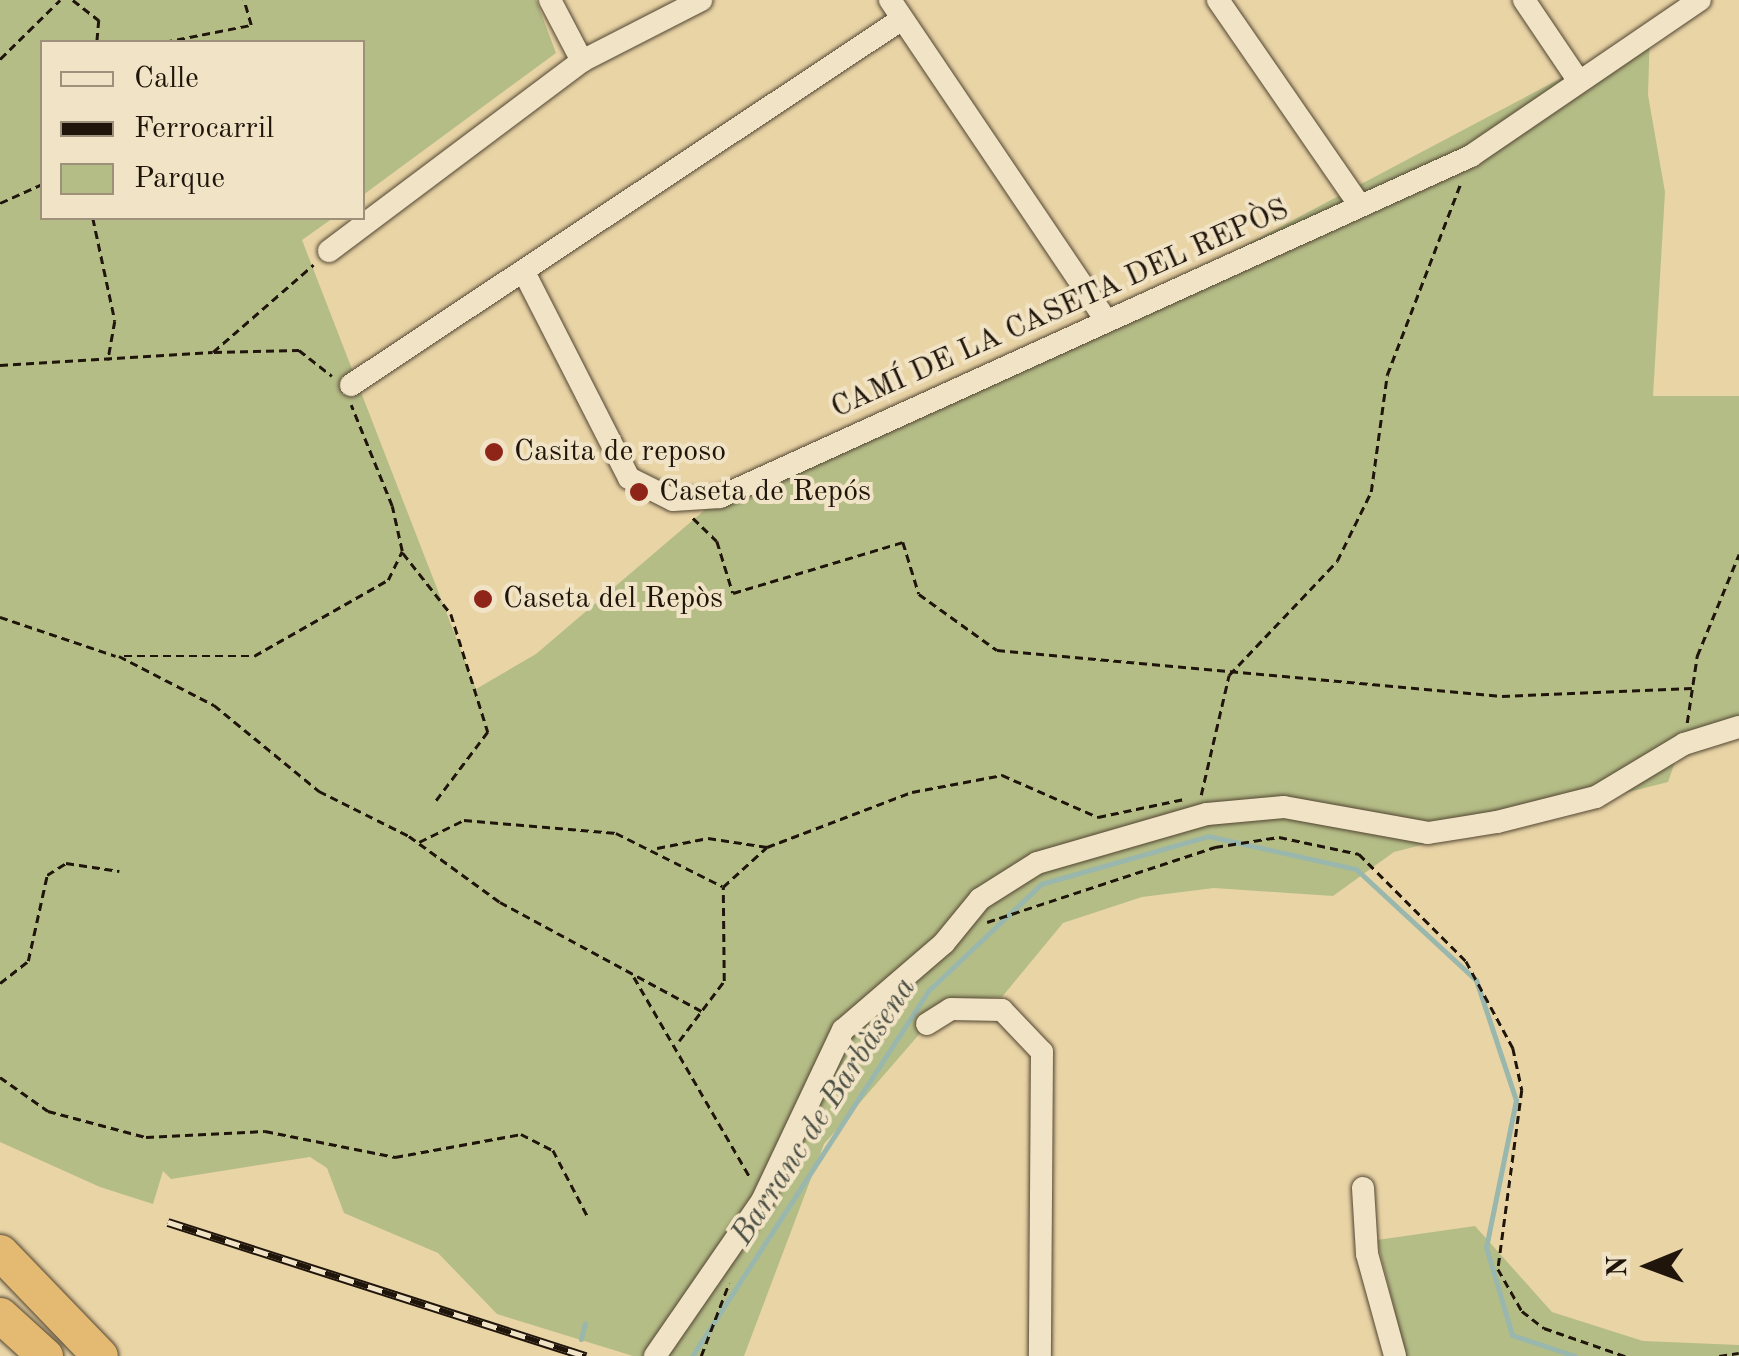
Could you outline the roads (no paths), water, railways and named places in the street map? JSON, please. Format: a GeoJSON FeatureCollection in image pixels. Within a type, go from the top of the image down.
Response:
{"type":"FeatureCollection","features":[{"type":"Feature","properties":{"kind":"highway"},"geometry":{"type":"LineString","coordinates":[[0,1252],[100,1356]]}},
{"type":"Feature","properties":{"kind":"highway"},"geometry":{"type":"LineString","coordinates":[[0,1315],[45,1356]]}},
{"type":"Feature","properties":{"kind":"street"},"geometry":{"type":"LineString","coordinates":[[550,0],[582,61]]}},
{"type":"Feature","properties":{"kind":"street"},"geometry":{"type":"LineString","coordinates":[[329,251],[582,61],[701,0]]}},
{"type":"Feature","properties":{"kind":"street"},"geometry":{"type":"LineString","coordinates":[[1218,0],[1360,206]]}},
{"type":"Feature","properties":{"kind":"street"},"geometry":{"type":"LineString","coordinates":[[1524,0],[1576,77]]}},
{"type":"Feature","properties":{"kind":"street","name":"CAMÍ DE LA CASETA DEL REPÒS"},"geometry":{"type":"LineString","coordinates":[[524,272],[628,478],[673,500],[720,497],[1106,318],[1471,156],[1576,77],[1700,0]]}},
{"type":"Feature","properties":{"kind":"street"},"geometry":{"type":"LineString","coordinates":[[349,389],[524,272],[896,10],[1106,318]]}},
{"type":"Feature","properties":{"kind":"street"},"geometry":{"type":"LineString","coordinates":[[655,1356],[762,1201],[843,1030],[952,934],[980,899],[1037,863],[1112,836],[1284,807],[1428,833],[1596,797],[1684,744],[1739,726]]}},
{"type":"Feature","properties":{"kind":"street"},"geometry":{"type":"LineString","coordinates":[[927,1024],[951,1010],[1002,1010],[1042,1052],[1040,1356]]}},
{"type":"Feature","properties":{"kind":"street"},"geometry":{"type":"LineString","coordinates":[[1363,1188],[1368,1254],[1396,1356]]}},
{"type":"Feature","properties":{"kind":"waterway","name":"Barranc de Barbàsena"},"geometry":{"type":"LineString","coordinates":[[692,1356],[928,991],[1041,884],[1208,836],[1356,869],[1476,980],[1516,1100],[1486,1247],[1512,1335],[1575,1356]]}},
{"type":"Feature","properties":{"kind":"waterway"},"geometry":{"type":"LineString","coordinates":[[581,1339],[585,1323]]}},
{"type":"Feature","properties":{"kind":"railway"},"geometry":{"type":"LineString","coordinates":[[168,1222],[586,1356]]}},
{"type":"Feature","properties":{"kind":"place","name":"Casita de reposo"},"geometry":{"type":"Point","coordinates":[494,452]}},
{"type":"Feature","properties":{"kind":"place","name":"Caseta de Repós"},"geometry":{"type":"Point","coordinates":[639,492]}},
{"type":"Feature","properties":{"kind":"place","name":"Caseta del Repòs"},"geometry":{"type":"Point","coordinates":[483,599]}}]}
